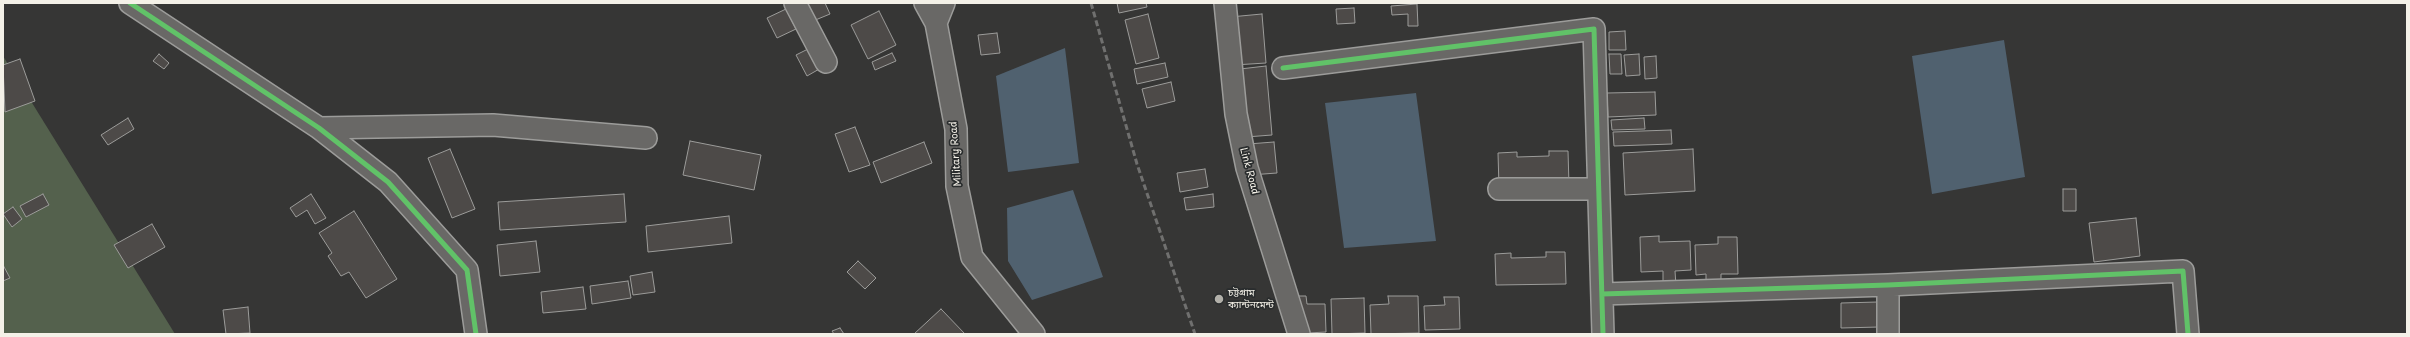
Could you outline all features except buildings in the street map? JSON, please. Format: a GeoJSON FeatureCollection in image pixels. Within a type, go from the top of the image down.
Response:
{"type":"FeatureCollection","features":[{"type":"Feature","properties":{"kind":"street"},"geometry":{"type":"LineString","coordinates":[[130,3],[319,128],[388,182],[467,270],[476,334]]}},
{"type":"Feature","properties":{"kind":"street"},"geometry":{"type":"LineString","coordinates":[[795,3],[826,62]]}},
{"type":"Feature","properties":{"kind":"street"},"geometry":{"type":"LineString","coordinates":[[925,3],[936,23]]}},
{"type":"Feature","properties":{"kind":"street"},"geometry":{"type":"LineString","coordinates":[[936,23],[944,3]]}},
{"type":"Feature","properties":{"kind":"street","name":"Link Road"},"geometry":{"type":"LineString","coordinates":[[1225,3],[1236,114],[1247,168],[1299,334]]}},
{"type":"Feature","properties":{"kind":"street","name":"Military Road"},"geometry":{"type":"LineString","coordinates":[[936,23],[956,129],[958,186],[972,257],[1034,334]]}},
{"type":"Feature","properties":{"kind":"street"},"geometry":{"type":"LineString","coordinates":[[1283,68],[1594,29],[1603,334]]}},
{"type":"Feature","properties":{"kind":"street"},"geometry":{"type":"LineString","coordinates":[[319,128],[493,125],[646,138]]}},
{"type":"Feature","properties":{"kind":"street"},"geometry":{"type":"LineString","coordinates":[[1498,189],[1598,188]]}},
{"type":"Feature","properties":{"kind":"street"},"geometry":{"type":"LineString","coordinates":[[1602,294],[1888,286],[2183,271],[2188,334]]}},
{"type":"Feature","properties":{"kind":"street"},"geometry":{"type":"LineString","coordinates":[[1888,286],[1888,334]]}},
{"type":"Feature","properties":{"kind":"green space"},"geometry":{"type":"Polygon","coordinates":[[[3,56],[175,334],[3,334],[3,56]]]}},
{"type":"Feature","properties":{"kind":"water"},"geometry":{"type":"Polygon","coordinates":[[[2004,40],[2025,177],[1932,194],[1912,56],[2004,40]]]}},
{"type":"Feature","properties":{"kind":"water"},"geometry":{"type":"Polygon","coordinates":[[[1065,48],[1079,163],[1008,172],[996,76],[1065,48]]]}},
{"type":"Feature","properties":{"kind":"water"},"geometry":{"type":"Polygon","coordinates":[[[1416,93],[1436,241],[1344,248],[1325,103],[1416,93]]]}},
{"type":"Feature","properties":{"kind":"water"},"geometry":{"type":"Polygon","coordinates":[[[1073,190],[1103,277],[1032,300],[1008,261],[1007,208],[1073,190]]]}},
{"type":"Feature","properties":{"kind":"railway"},"geometry":{"type":"LineString","coordinates":[[1091,3],[1137,164],[1195,334]]}},
{"type":"Feature","properties":{"kind":"cycle path"},"geometry":{"type":"LineString","coordinates":[[130,3],[319,128],[388,182],[467,270],[476,334]]}},
{"type":"Feature","properties":{"kind":"cycle path"},"geometry":{"type":"LineString","coordinates":[[1283,68],[1594,29],[1603,334]]}},
{"type":"Feature","properties":{"kind":"cycle path"},"geometry":{"type":"LineString","coordinates":[[1602,294],[1888,285],[2183,271],[2188,334]]}},
{"type":"Feature","properties":{"kind":"place","name":"চট্টগ্রাম ক্যান্টনমেন্ট"},"geometry":{"type":"Point","coordinates":[1219,299]}}]}
